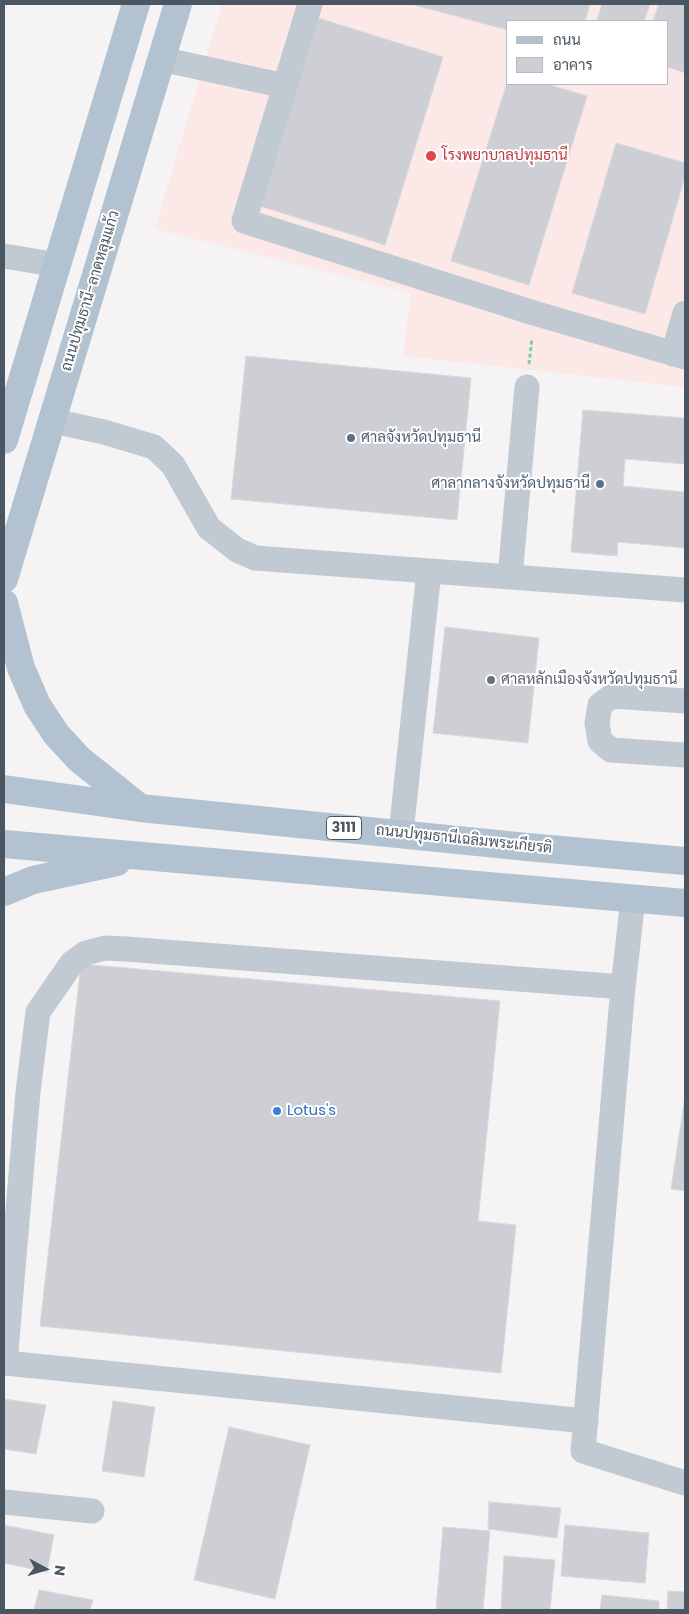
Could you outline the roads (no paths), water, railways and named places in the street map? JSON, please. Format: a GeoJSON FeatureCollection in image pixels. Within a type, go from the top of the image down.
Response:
{"type":"FeatureCollection","features":[{"type":"Feature","properties":{"kind":"main road"},"geometry":{"type":"LineString","coordinates":[[4,437],[136,4]]}},
{"type":"Feature","properties":{"kind":"main road","name":"ถนนปทุมธานี-ลาดหลุมแก้ว"},"geometry":{"type":"LineString","coordinates":[[4,579],[178,4]]}},
{"type":"Feature","properties":{"kind":"main road"},"geometry":{"type":"LineString","coordinates":[[4,603],[21,668],[37,705],[56,734],[78,759],[140,808]]}},
{"type":"Feature","properties":{"kind":"main road","name":"ถนนปทุมธานีเฉลิมพระเกียรติ"},"geometry":{"type":"LineString","coordinates":[[4,789],[140,808],[685,861]]}},
{"type":"Feature","properties":{"kind":"main road"},"geometry":{"type":"LineString","coordinates":[[4,844],[685,903]]}},
{"type":"Feature","properties":{"kind":"main road"},"geometry":{"type":"LineString","coordinates":[[4,892],[32,880],[145,856]]}},
{"type":"Feature","properties":{"kind":"street"},"geometry":{"type":"LineString","coordinates":[[310,4],[244,221],[534,313],[679,355],[685,313]]}},
{"type":"Feature","properties":{"kind":"street"},"geometry":{"type":"LineString","coordinates":[[161,59],[285,86]]}},
{"type":"Feature","properties":{"kind":"street"},"geometry":{"type":"LineString","coordinates":[[4,256],[58,265]]}},
{"type":"Feature","properties":{"kind":"street"},"geometry":{"type":"LineString","coordinates":[[510,577],[527,387]]}},
{"type":"Feature","properties":{"kind":"street"},"geometry":{"type":"LineString","coordinates":[[53,421],[104,432],[154,447],[173,465],[209,528],[237,550],[255,558],[685,590]]}},
{"type":"Feature","properties":{"kind":"street"},"geometry":{"type":"LineString","coordinates":[[401,833],[429,571]]}},
{"type":"Feature","properties":{"kind":"street"},"geometry":{"type":"LineString","coordinates":[[685,701],[612,696],[600,705],[597,723],[600,742],[611,750],[685,755]]}},
{"type":"Feature","properties":{"kind":"street"},"geometry":{"type":"LineString","coordinates":[[633,899],[623,987],[582,1451],[685,1483]]}},
{"type":"Feature","properties":{"kind":"street"},"geometry":{"type":"LineString","coordinates":[[586,1421],[5,1363],[28,1092],[38,1012],[72,963],[86,953],[104,948],[623,987]]}},
{"type":"Feature","properties":{"kind":"street"},"geometry":{"type":"LineString","coordinates":[[4,1502],[92,1511]]}},
{"type":"Feature","properties":{"kind":"place","name":"โรงพยาบาลปทุมธานี"},"geometry":{"type":"Point","coordinates":[431,156]}},
{"type":"Feature","properties":{"kind":"place","name":"ศาลจังหวัดปทุมธานี"},"geometry":{"type":"Point","coordinates":[351,438]}},
{"type":"Feature","properties":{"kind":"place","name":"ศาลากลางจังหวัดปทุมธานี"},"geometry":{"type":"Point","coordinates":[600,484]}},
{"type":"Feature","properties":{"kind":"place","name":"ศาลหลักเมืองจังหวัดปทุมธานี"},"geometry":{"type":"Point","coordinates":[491,680]}},
{"type":"Feature","properties":{"kind":"place","name":"Lotus's"},"geometry":{"type":"Point","coordinates":[277,1111]}}]}
